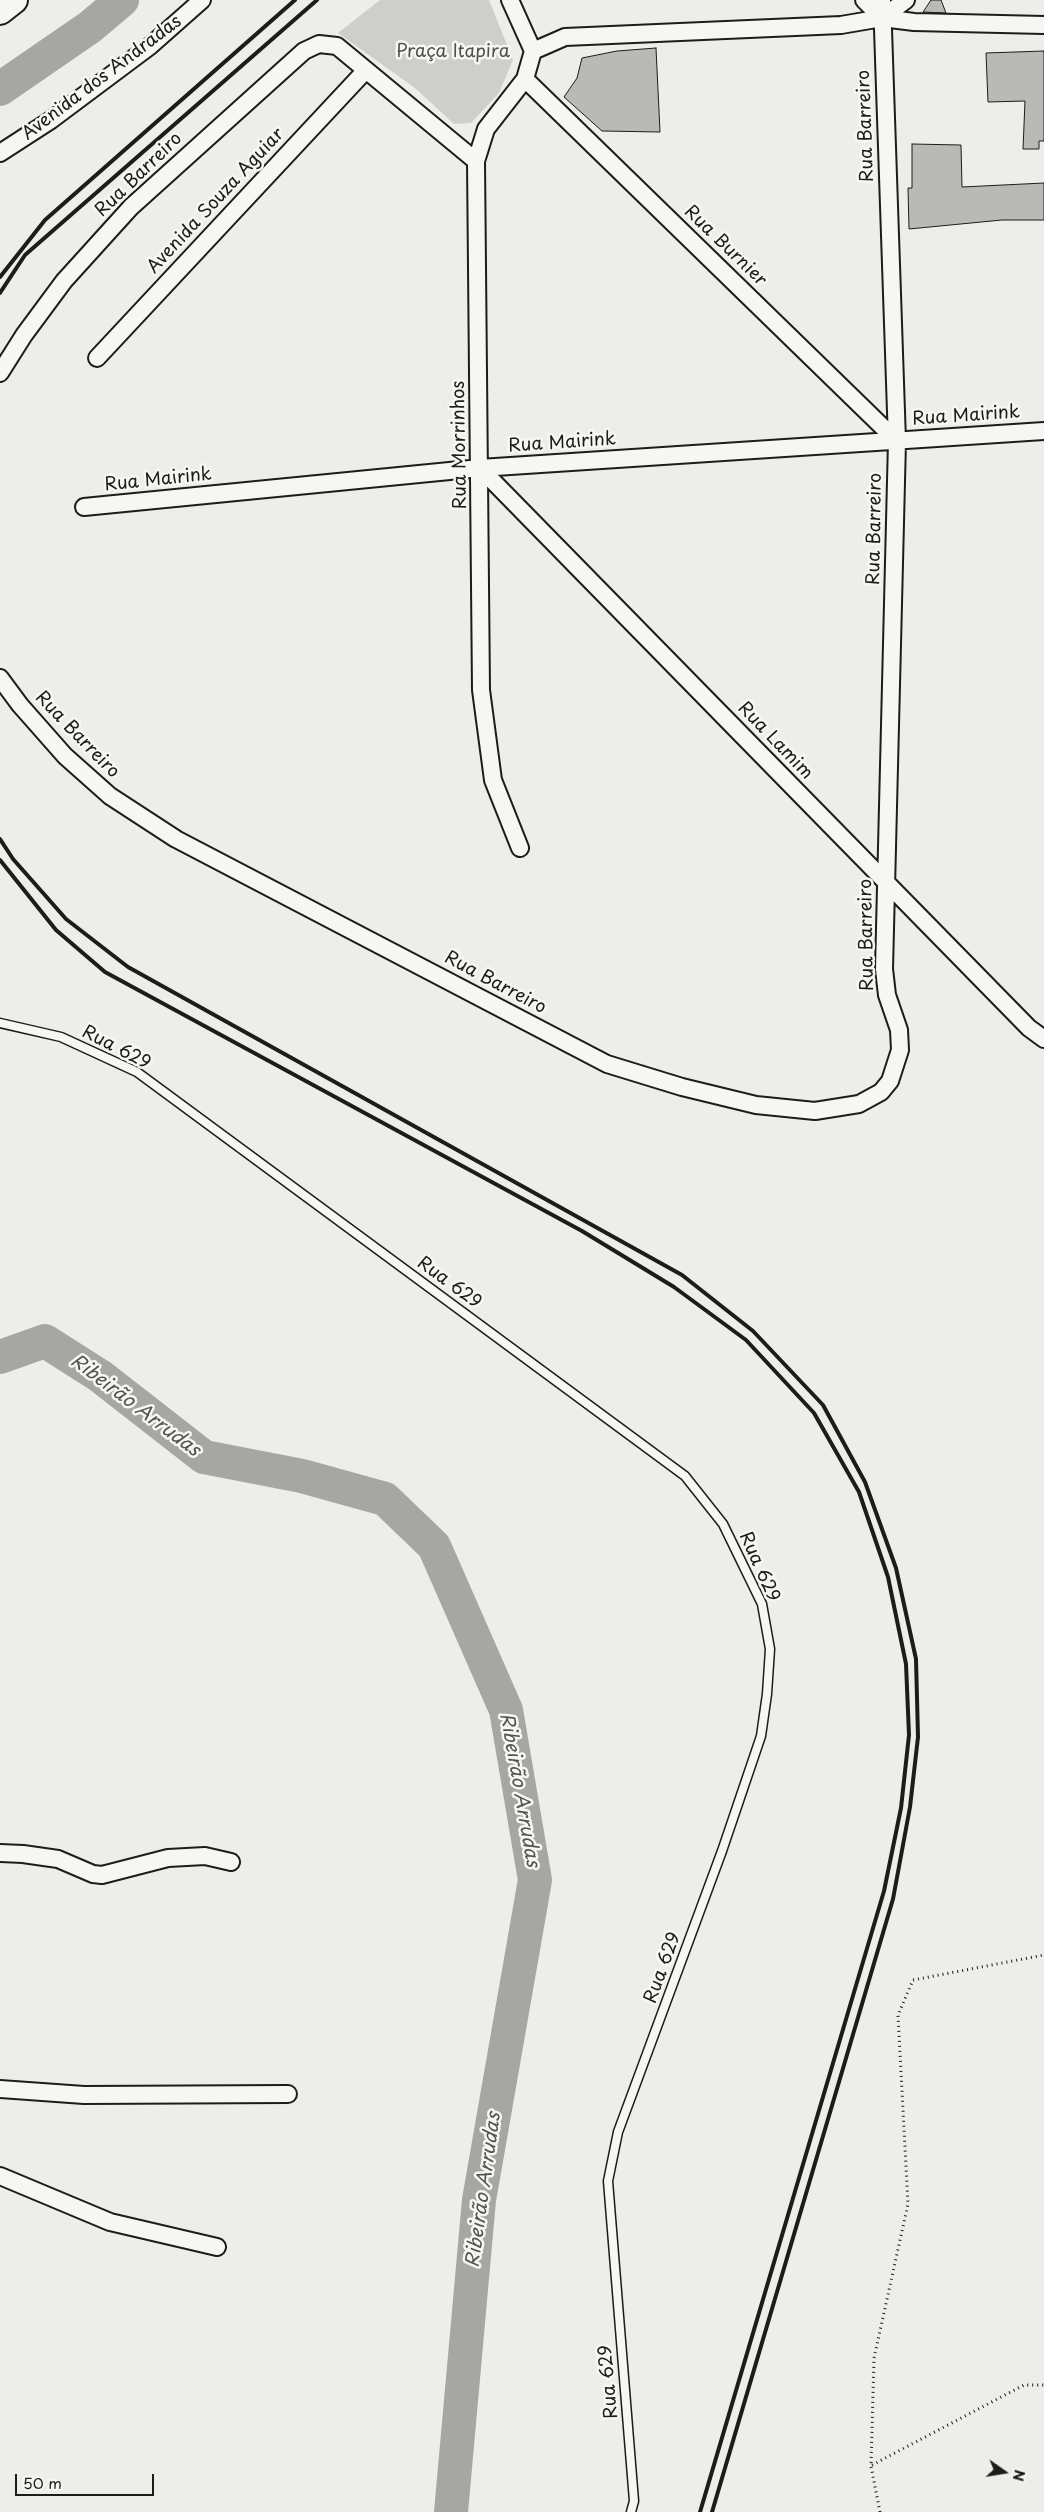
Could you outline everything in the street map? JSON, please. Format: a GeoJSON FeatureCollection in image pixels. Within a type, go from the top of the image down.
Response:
{"type":"FeatureCollection","features":[{"type":"Feature","properties":{"kind":"main road"},"geometry":{"type":"LineString","coordinates":[[0,11],[14,0]]}},
{"type":"Feature","properties":{"kind":"street","name":"Avenida dos Andradas"},"geometry":{"type":"LineString","coordinates":[[0,153],[52,120],[150,46],[202,0]]}},
{"type":"Feature","properties":{"kind":"street"},"geometry":{"type":"LineString","coordinates":[[510,0],[533,51],[565,37],[841,25],[882,18],[914,22],[1044,25]]}},
{"type":"Feature","properties":{"kind":"street"},"geometry":{"type":"LineString","coordinates":[[864,0],[882,18]]}},
{"type":"Feature","properties":{"kind":"street","name":"Rua Barreiro"},"geometry":{"type":"LineString","coordinates":[[0,678],[20,705],[65,756],[110,796],[176,839],[607,1064],[682,1087],[756,1105],[815,1111],[858,1104],[881,1092],[890,1081],[900,1050],[899,1030],[887,995],[884,969],[897,441],[882,0]]}},
{"type":"Feature","properties":{"kind":"street"},"geometry":{"type":"LineString","coordinates":[[882,18],[906,0]]}},
{"type":"Feature","properties":{"kind":"street","name":"Rua Barreiro"},"geometry":{"type":"LineString","coordinates":[[0,373],[24,334],[64,281],[131,207],[304,51],[319,44],[337,46],[366,70]]}},
{"type":"Feature","properties":{"kind":"street","name":"Rua Morrinhos"},"geometry":{"type":"LineString","coordinates":[[520,848],[493,780],[481,690],[476,162],[486,129],[525,79],[533,51]]}},
{"type":"Feature","properties":{"kind":"street"},"geometry":{"type":"LineString","coordinates":[[366,70],[476,162]]}},
{"type":"Feature","properties":{"kind":"street","name":"Avenida Souza Aguiar"},"geometry":{"type":"LineString","coordinates":[[97,358],[366,70]]}},
{"type":"Feature","properties":{"kind":"street","name":"Rua Burnier"},"geometry":{"type":"LineString","coordinates":[[525,79],[897,441]]}},
{"type":"Feature","properties":{"kind":"street","name":"Rua Mairink"},"geometry":{"type":"LineString","coordinates":[[84,508],[480,468],[1044,430]]}},
{"type":"Feature","properties":{"kind":"street","name":"Rua Lamim"},"geometry":{"type":"LineString","coordinates":[[480,468],[1029,1028],[1044,1039]]}},
{"type":"Feature","properties":{"kind":"street"},"geometry":{"type":"LineString","coordinates":[[0,1853],[58,1859],[93,1874],[102,1875],[168,1858],[205,1856],[231,1862]]}},
{"type":"Feature","properties":{"kind":"street"},"geometry":{"type":"LineString","coordinates":[[0,2088],[84,2095],[288,2094]]}},
{"type":"Feature","properties":{"kind":"street"},"geometry":{"type":"LineString","coordinates":[[0,2176],[110,2222],[216,2247]]}},
{"type":"Feature","properties":{"kind":"lane","name":"Rua 629"},"geometry":{"type":"LineString","coordinates":[[0,1023],[61,1038],[137,1072],[685,1476],[723,1524],[762,1604],[770,1649],[767,1694],[761,1736],[722,1851],[618,2132],[608,2180],[634,2501],[631,2512]]}},
{"type":"Feature","properties":{"kind":"path"},"geometry":{"type":"LineString","coordinates":[[880,2512],[871,2466],[874,2358],[908,2204],[898,2015],[913,1980],[1044,1955]]}},
{"type":"Feature","properties":{"kind":"path"},"geometry":{"type":"LineString","coordinates":[[871,2466],[1024,2385],[1044,2385]]}},
{"type":"Feature","properties":{"kind":"green space","name":"Praça Itapira"},"geometry":{"type":"Polygon","coordinates":[[[380,0],[489,0],[513,60],[499,93],[471,123],[454,124],[415,88],[338,33],[380,0]]]}},
{"type":"Feature","properties":{"kind":"building"},"geometry":{"type":"Polygon","coordinates":[[[931,0],[941,0],[946,13],[923,12],[931,0]]]}},
{"type":"Feature","properties":{"kind":"building"},"geometry":{"type":"Polygon","coordinates":[[[656,48],[660,132],[602,131],[564,97],[577,78],[582,58],[617,51],[656,48]]]}},
{"type":"Feature","properties":{"kind":"building"},"geometry":{"type":"Polygon","coordinates":[[[1044,51],[1044,141],[1039,141],[1039,149],[1023,149],[1025,101],[988,102],[986,53],[1044,51]]]}},
{"type":"Feature","properties":{"kind":"building"},"geometry":{"type":"Polygon","coordinates":[[[912,144],[961,145],[962,187],[1044,183],[1044,220],[1002,220],[909,229],[908,188],[912,188],[912,144]]]}},
{"type":"Feature","properties":{"kind":"waterway","name":"Ribeirão Arrudas"},"geometry":{"type":"LineString","coordinates":[[0,89],[90,27],[122,0]]}},
{"type":"Feature","properties":{"kind":"waterway","name":"Ribeirão Arrudas"},"geometry":{"type":"LineString","coordinates":[[0,1357],[45,1341],[100,1376],[204,1457],[302,1476],[385,1499],[434,1546],[506,1710],[535,1880],[479,2200],[451,2512]]}},
{"type":"Feature","properties":{"kind":"railway"},"geometry":{"type":"LineString","coordinates":[[0,277],[45,220],[295,0]]}},
{"type":"Feature","properties":{"kind":"railway"},"geometry":{"type":"LineString","coordinates":[[0,293],[25,255],[317,0]]}},
{"type":"Feature","properties":{"kind":"railway"},"geometry":{"type":"LineString","coordinates":[[0,839],[13,859],[66,919],[128,967],[682,1275],[753,1331],[823,1405],[865,1482],[896,1568],[916,1659],[918,1737],[910,1807],[893,1899],[712,2512]]}},
{"type":"Feature","properties":{"kind":"railway"},"geometry":{"type":"LineString","coordinates":[[0,860],[56,930],[105,972],[582,1231],[674,1287],[746,1340],[814,1413],[859,1492],[888,1577],[906,1664],[909,1735],[901,1808],[884,1891],[700,2512]]}}]}
